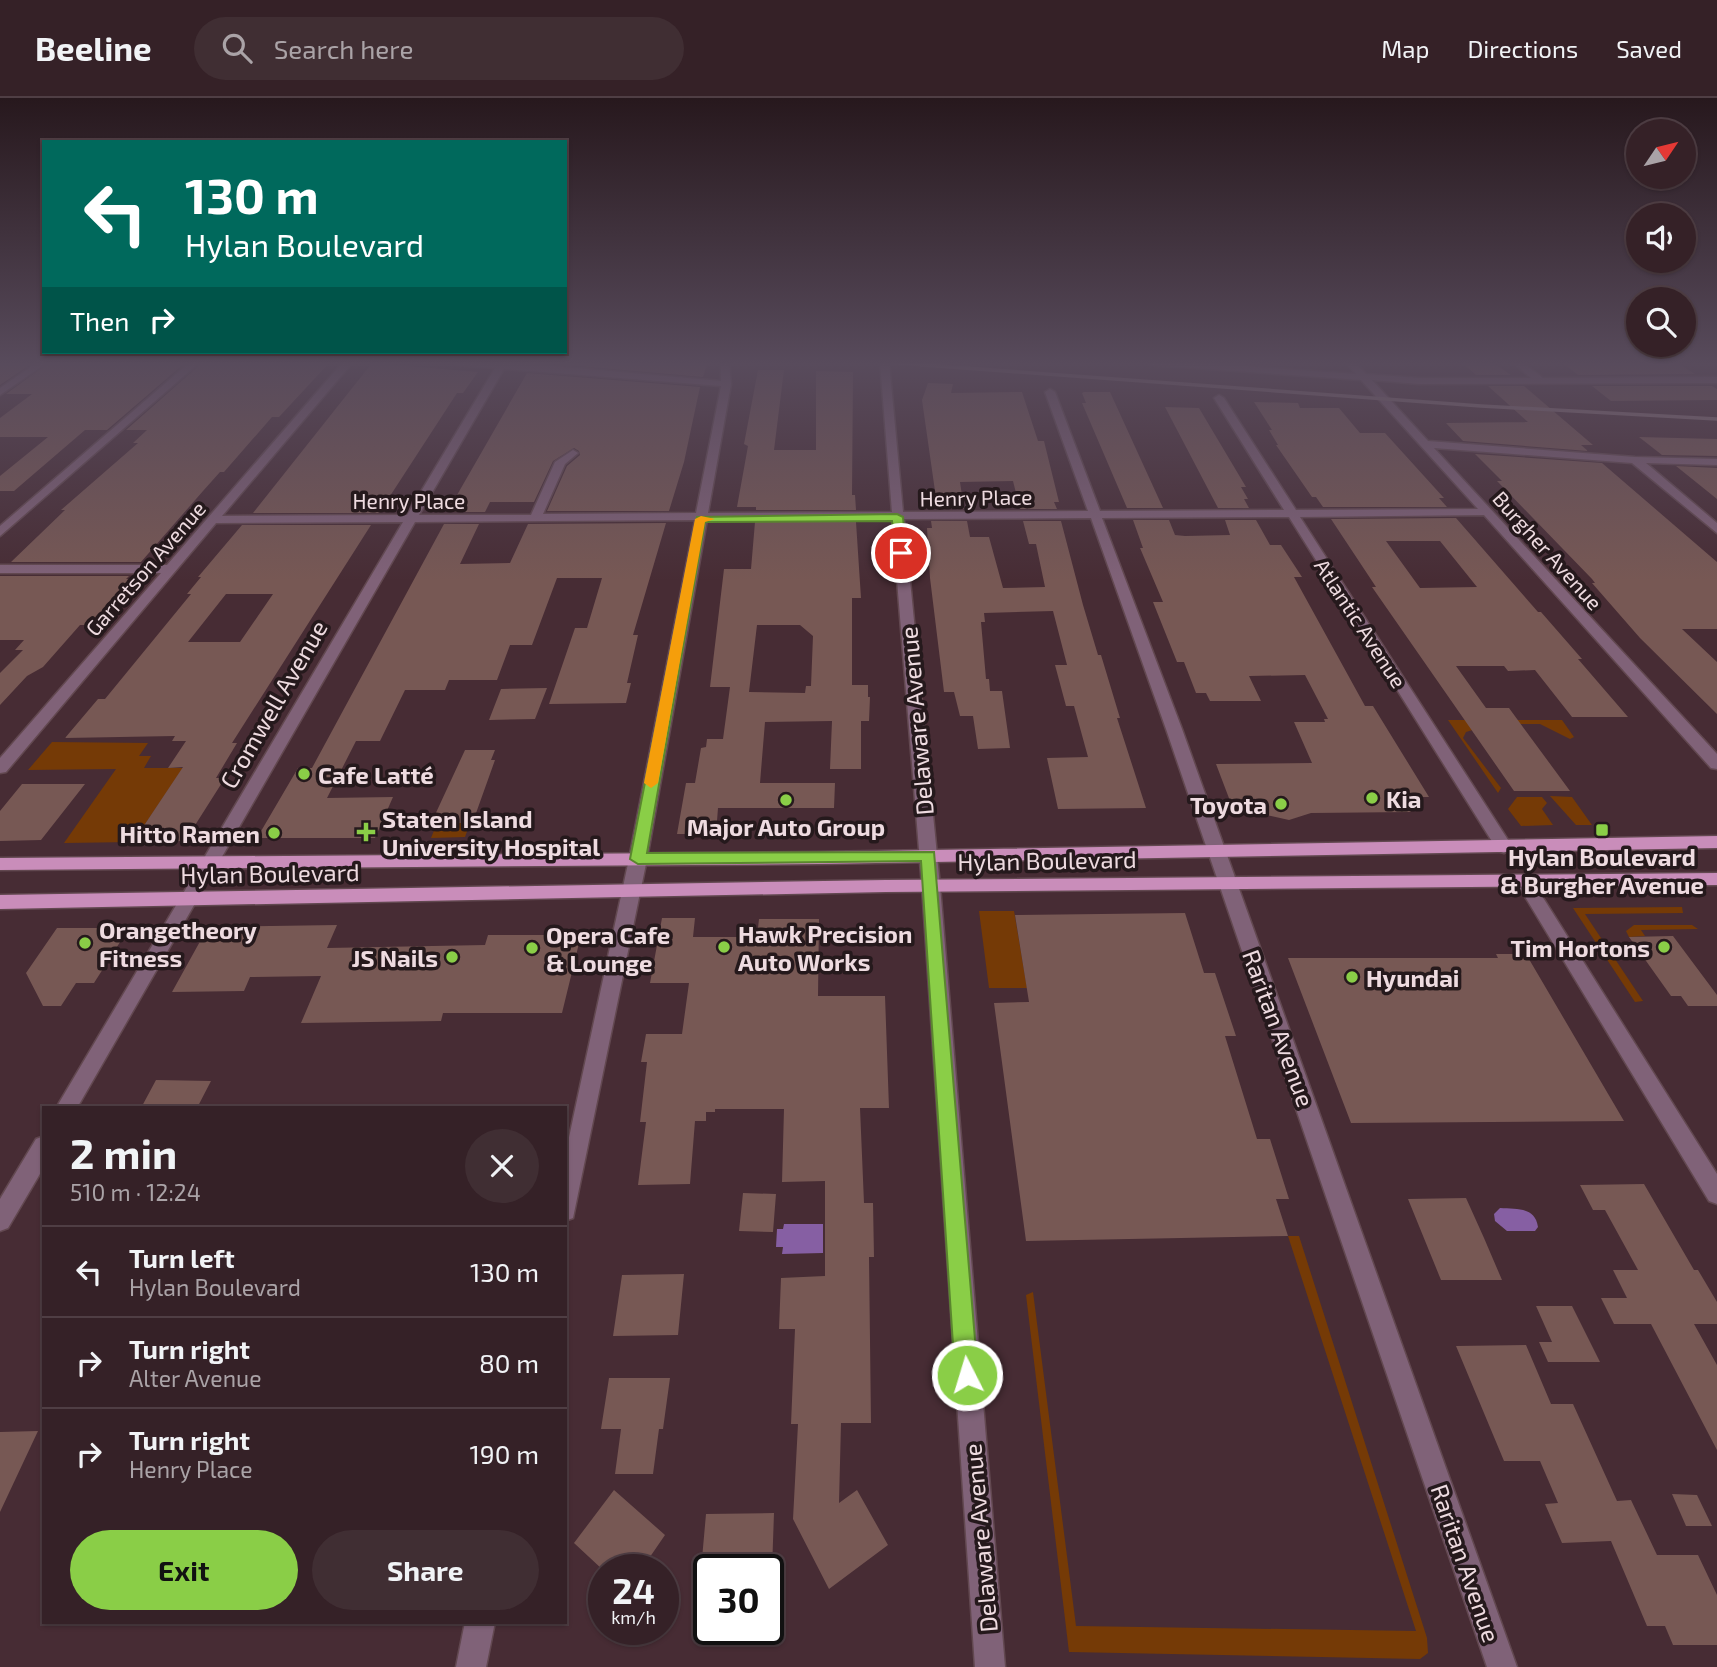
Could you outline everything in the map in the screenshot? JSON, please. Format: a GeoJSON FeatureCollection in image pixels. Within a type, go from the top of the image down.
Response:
{"type":"FeatureCollection","features":[{"type":"Feature","properties":{"kind":"main road","name":"Hylan Boulevard"},"geometry":{"type":"LineString","coordinates":[[0,864],[212,860],[928,856],[1717,842]]}},
{"type":"Feature","properties":{"kind":"main road","name":"Hylan Boulevard"},"geometry":{"type":"LineString","coordinates":[[0,902],[1227,882],[1717,879]]}},
{"type":"Feature","properties":{"kind":"street"},"geometry":{"type":"LineString","coordinates":[[0,533],[112,435]]}},
{"type":"Feature","properties":{"kind":"street","name":"Garretson Avenue"},"geometry":{"type":"LineString","coordinates":[[0,768],[285,435]]}},
{"type":"Feature","properties":{"kind":"street","name":"Cromwell Avenue"},"geometry":{"type":"LineString","coordinates":[[67,1106],[459,435]]}},
{"type":"Feature","properties":{"kind":"street"},"geometry":{"type":"LineString","coordinates":[[567,1200],[638,859],[717,435]]}},
{"type":"Feature","properties":{"kind":"street","name":"Delaware Avenue"},"geometry":{"type":"LineString","coordinates":[[890,435],[932,886],[990,1667]]}},
{"type":"Feature","properties":{"kind":"street","name":"Raritan Avenue"},"geometry":{"type":"LineString","coordinates":[[1065,435],[1174,729],[1502,1667]]}},
{"type":"Feature","properties":{"kind":"street","name":"Atlantic Avenue"},"geometry":{"type":"LineString","coordinates":[[1242,435],[1504,847]]}},
{"type":"Feature","properties":{"kind":"street","name":"Burgher Avenue"},"geometry":{"type":"LineString","coordinates":[[1419,435],[1709,748],[1717,764]]}},
{"type":"Feature","properties":{"kind":"street"},"geometry":{"type":"LineString","coordinates":[[1427,444],[1635,460],[1717,462]]}},
{"type":"Feature","properties":{"kind":"street"},"geometry":{"type":"LineString","coordinates":[[535,519],[556,469],[564,457],[573,453]]}},
{"type":"Feature","properties":{"kind":"street"},"geometry":{"type":"LineString","coordinates":[[1635,460],[1717,528]]}},
{"type":"Feature","properties":{"kind":"street","name":"Henry Place"},"geometry":{"type":"LineString","coordinates":[[212,520],[1488,512]]}},
{"type":"Feature","properties":{"kind":"street"},"geometry":{"type":"LineString","coordinates":[[0,569],[170,569]]}},
{"type":"Feature","properties":{"kind":"street"},"geometry":{"type":"LineString","coordinates":[[1524,881],[1717,1194]]}},
{"type":"Feature","properties":{"kind":"street"},"geometry":{"type":"LineString","coordinates":[[0,1220],[42,1149]]}},
{"type":"Feature","properties":{"kind":"street"},"geometry":{"type":"LineString","coordinates":[[471,1667],[480,1624]]}},
{"type":"Feature","properties":{"kind":"shaded area"},"geometry":{"type":"Polygon","coordinates":[[[1448,720],[1562,720],[1574,737],[1570,739],[1540,724],[1492,724],[1466,732],[1463,738],[1501,788],[1498,793],[1448,720]]]}},
{"type":"Feature","properties":{"kind":"shaded area"},"geometry":{"type":"Polygon","coordinates":[[[52,742],[148,743],[139,756],[151,756],[144,768],[183,768],[133,842],[64,843],[116,769],[28,770],[52,742]]]}},
{"type":"Feature","properties":{"kind":"shaded area"},"geometry":{"type":"Polygon","coordinates":[[[1550,796],[1572,797],[1592,825],[1576,825],[1550,796]]]}},
{"type":"Feature","properties":{"kind":"shaded area"},"geometry":{"type":"Polygon","coordinates":[[[1517,797],[1542,797],[1547,803],[1542,809],[1553,825],[1521,826],[1508,809],[1517,797]]]}},
{"type":"Feature","properties":{"kind":"shaded area"},"geometry":{"type":"Polygon","coordinates":[[[437,823],[470,823],[465,837],[431,838],[437,823]]]}},
{"type":"Feature","properties":{"kind":"shaded area"},"geometry":{"type":"Polygon","coordinates":[[[1682,907],[1683,913],[1585,914],[1643,1001],[1635,1002],[1573,908],[1682,907]]]}},
{"type":"Feature","properties":{"kind":"shaded area"},"geometry":{"type":"Polygon","coordinates":[[[979,911],[1014,911],[1027,988],[989,988],[979,911]]]}},
{"type":"Feature","properties":{"kind":"shaded area"},"geometry":{"type":"Polygon","coordinates":[[[1634,925],[1692,925],[1698,929],[1641,930],[1645,936],[1629,937],[1626,931],[1634,925]]]}},
{"type":"Feature","properties":{"kind":"shaded area"},"geometry":{"type":"Polygon","coordinates":[[[1500,1208],[1529,1212],[1538,1227],[1535,1231],[1507,1231],[1495,1221],[1494,1214],[1500,1208]]]}},
{"type":"Feature","properties":{"kind":"shaded area"},"geometry":{"type":"Polygon","coordinates":[[[784,1224],[823,1224],[823,1253],[782,1254],[783,1247],[776,1247],[777,1229],[783,1229],[784,1224]]]}},
{"type":"Feature","properties":{"kind":"shaded area"},"geometry":{"type":"Polygon","coordinates":[[[1288,1236],[1299,1236],[1427,1638],[1428,1653],[1420,1659],[1069,1652],[1026,1295],[1033,1292],[1076,1626],[1416,1631],[1288,1236]]]}},
{"type":"Feature","properties":{"kind":"building"},"geometry":{"type":"Polygon","coordinates":[[[79,435],[14,491],[0,491],[0,476],[48,437],[0,437],[79,435]]]}},
{"type":"Feature","properties":{"kind":"building"},"geometry":{"type":"Polygon","coordinates":[[[141,435],[256,435],[141,562],[11,562],[65,510],[61,510],[138,443],[133,443],[141,435]]]}},
{"type":"Feature","properties":{"kind":"building"},"geometry":{"type":"Polygon","coordinates":[[[315,435],[430,435],[379,513],[253,513],[315,435]]]}},
{"type":"Feature","properties":{"kind":"building"},"geometry":{"type":"Polygon","coordinates":[[[491,435],[690,435],[669,511],[547,511],[567,466],[580,455],[574,448],[553,461],[534,502],[490,502],[485,512],[451,512],[457,502],[453,502],[491,435]]]}},
{"type":"Feature","properties":{"kind":"building"},"geometry":{"type":"Polygon","coordinates":[[[746,435],[776,435],[774,450],[816,450],[816,435],[852,435],[852,495],[855,495],[856,510],[756,510],[756,507],[737,507],[748,446],[744,444],[746,435]]]}},
{"type":"Feature","properties":{"kind":"building"},"geometry":{"type":"Polygon","coordinates":[[[927,435],[1036,435],[1038,441],[1044,441],[1059,502],[1054,502],[1057,509],[1020,509],[1013,481],[960,482],[964,509],[929,509],[926,491],[935,491],[927,435]]]}},
{"type":"Feature","properties":{"kind":"building"},"geometry":{"type":"Polygon","coordinates":[[[1096,435],[1130,435],[1163,508],[1127,508],[1096,435]]]}},
{"type":"Feature","properties":{"kind":"building"},"geometry":{"type":"Polygon","coordinates":[[[1180,435],[1215,435],[1246,487],[1241,487],[1248,499],[1244,499],[1249,508],[1218,508],[1180,435]]]}},
{"type":"Feature","properties":{"kind":"building"},"geometry":{"type":"Polygon","coordinates":[[[1272,435],[1387,435],[1444,498],[1439,498],[1447,507],[1323,507],[1316,497],[1312,497],[1272,435]]]}},
{"type":"Feature","properties":{"kind":"building"},"geometry":{"type":"Polygon","coordinates":[[[1458,435],[1582,435],[1593,445],[1581,445],[1588,451],[1463,441],[1458,435]]]}},
{"type":"Feature","properties":{"kind":"building"},"geometry":{"type":"Polygon","coordinates":[[[1639,437],[1717,439],[1717,456],[1662,455],[1639,437]]]}},
{"type":"Feature","properties":{"kind":"building"},"geometry":{"type":"Polygon","coordinates":[[[1475,454],[1602,463],[1717,562],[1717,629],[1682,629],[1717,662],[1717,714],[1640,638],[1592,583],[1595,583],[1592,579],[1497,481],[1502,481],[1475,454]]]}},
{"type":"Feature","properties":{"kind":"building"},"geometry":{"type":"Polygon","coordinates":[[[1676,466],[1717,468],[1717,499],[1676,466]]]}},
{"type":"Feature","properties":{"kind":"building"},"geometry":{"type":"Polygon","coordinates":[[[1456,518],[1538,612],[1541,612],[1628,717],[1572,717],[1535,670],[1508,671],[1504,666],[1456,666],[1486,708],[1509,708],[1570,791],[1514,791],[1372,587],[1376,587],[1331,519],[1456,518]],[[1386,541],[1420,588],[1477,587],[1440,541],[1386,541]]]}},
{"type":"Feature","properties":{"kind":"building"},"geometry":{"type":"Polygon","coordinates":[[[1133,520],[1169,520],[1175,535],[1185,536],[1230,535],[1225,520],[1256,520],[1270,545],[1281,545],[1302,577],[1294,577],[1365,706],[1373,706],[1429,797],[1403,797],[1411,812],[1311,813],[1289,820],[1262,814],[1235,814],[1216,764],[1312,763],[1294,722],[1325,722],[1324,719],[1328,719],[1305,675],[1249,676],[1261,701],[1210,701],[1206,693],[1196,693],[1184,662],[1177,662],[1153,602],[1163,602],[1140,548],[1143,548],[1133,520]]]}},
{"type":"Feature","properties":{"kind":"building"},"geometry":{"type":"Polygon","coordinates":[[[931,521],[967,521],[970,537],[989,537],[1003,588],[1045,587],[1036,544],[1029,544],[1023,521],[1061,521],[1083,605],[1098,655],[1101,655],[1120,718],[1117,718],[1146,808],[1058,809],[1047,758],[1088,757],[1074,706],[1066,706],[1055,665],[1067,665],[1053,611],[984,613],[985,622],[981,622],[986,679],[989,679],[990,691],[1002,691],[1010,748],[978,749],[973,716],[960,716],[954,692],[944,692],[930,578],[927,528],[932,528],[931,521]]]}},
{"type":"Feature","properties":{"kind":"building"},"geometry":{"type":"Polygon","coordinates":[[[755,522],[856,522],[861,598],[852,598],[852,685],[868,685],[870,697],[869,721],[861,721],[861,769],[830,769],[832,721],[765,722],[760,783],[835,783],[834,808],[718,808],[716,834],[677,834],[686,783],[695,783],[701,748],[706,747],[707,739],[723,739],[730,687],[710,687],[724,569],[751,569],[755,522]],[[757,625],[749,692],[805,693],[806,686],[811,686],[813,636],[800,625],[757,625]]]}},
{"type":"Feature","properties":{"kind":"building"},"geometry":{"type":"Polygon","coordinates":[[[666,523],[633,635],[638,635],[627,683],[631,683],[626,703],[549,704],[575,628],[587,628],[602,578],[557,578],[532,645],[510,645],[497,680],[449,680],[445,690],[405,690],[380,741],[356,741],[327,798],[393,797],[375,838],[257,838],[298,768],[312,768],[444,524],[479,524],[460,564],[510,563],[528,524],[666,523]]]}},
{"type":"Feature","properties":{"kind":"building"},"geometry":{"type":"Polygon","coordinates":[[[242,525],[371,525],[232,743],[237,743],[216,778],[225,778],[185,841],[133,842],[183,767],[168,768],[186,741],[172,741],[175,736],[65,738],[98,699],[105,699],[191,594],[187,594],[201,577],[198,577],[242,525]],[[226,594],[188,642],[240,642],[273,594],[226,594]]]}},
{"type":"Feature","properties":{"kind":"building"},"geometry":{"type":"Polygon","coordinates":[[[0,576],[129,576],[126,579],[132,579],[90,625],[80,625],[43,667],[27,676],[0,705],[0,673],[23,650],[15,650],[24,640],[0,640],[0,576]]]}},
{"type":"Feature","properties":{"kind":"building"},"geometry":{"type":"Polygon","coordinates":[[[547,688],[535,719],[489,720],[501,689],[547,688]]]}},
{"type":"Feature","properties":{"kind":"building"},"geometry":{"type":"Polygon","coordinates":[[[465,750],[495,750],[491,760],[495,760],[475,816],[470,823],[437,823],[439,817],[434,817],[465,750]]]}},
{"type":"Feature","properties":{"kind":"building"},"geometry":{"type":"Polygon","coordinates":[[[22,784],[85,784],[41,840],[0,841],[0,811],[22,784]]]}},
{"type":"Feature","properties":{"kind":"building"},"geometry":{"type":"Polygon","coordinates":[[[1185,913],[1204,973],[1215,973],[1236,1036],[1225,1036],[1257,1139],[1270,1139],[1289,1199],[1276,1199],[1288,1236],[1026,1241],[994,1003],[1029,1002],[1015,915],[1185,913]]]}},
{"type":"Feature","properties":{"kind":"building"},"geometry":{"type":"Polygon","coordinates":[[[662,918],[695,918],[693,937],[757,937],[759,919],[819,919],[818,996],[885,996],[889,1108],[860,1108],[864,1203],[873,1203],[874,1257],[869,1257],[871,1423],[841,1423],[839,1503],[857,1490],[888,1545],[829,1589],[793,1519],[798,1424],[791,1424],[795,1329],[779,1329],[781,1278],[825,1276],[825,1181],[782,1182],[784,1109],[715,1109],[715,1112],[706,1112],[706,1121],[695,1121],[690,1184],[638,1185],[646,1122],[640,1122],[647,1062],[641,1062],[646,1034],[682,1034],[689,983],[650,983],[662,918]]]}},
{"type":"Feature","properties":{"kind":"building"},"geometry":{"type":"Polygon","coordinates":[[[337,925],[327,948],[485,945],[488,935],[581,935],[562,1013],[443,1013],[441,1021],[301,1023],[321,976],[250,977],[244,991],[172,992],[208,927],[337,925]]]}},
{"type":"Feature","properties":{"kind":"building"},"geometry":{"type":"Polygon","coordinates":[[[57,928],[129,928],[94,983],[76,983],[61,1006],[43,1006],[26,973],[57,928]]]}},
{"type":"Feature","properties":{"kind":"building"},"geometry":{"type":"Polygon","coordinates":[[[1673,936],[1717,995],[1717,1006],[1688,1006],[1681,996],[1671,996],[1629,937],[1673,936]]]}},
{"type":"Feature","properties":{"kind":"building"},"geometry":{"type":"Polygon","coordinates":[[[1496,954],[1526,954],[1624,1121],[1351,1123],[1288,958],[1498,958],[1496,954]]]}},
{"type":"Feature","properties":{"kind":"building"},"geometry":{"type":"Polygon","coordinates":[[[156,1080],[211,1081],[198,1106],[142,1106],[156,1080]]]}},
{"type":"Feature","properties":{"kind":"building"},"geometry":{"type":"Polygon","coordinates":[[[1644,1184],[1694,1270],[1698,1270],[1717,1302],[1717,1324],[1694,1324],[1717,1365],[1717,1450],[1651,1324],[1614,1324],[1601,1298],[1627,1298],[1613,1270],[1638,1270],[1605,1210],[1593,1210],[1580,1185],[1644,1184]]]}},
{"type":"Feature","properties":{"kind":"building"},"geometry":{"type":"Polygon","coordinates":[[[743,1193],[776,1194],[773,1232],[739,1231],[743,1193]]]}},
{"type":"Feature","properties":{"kind":"building"},"geometry":{"type":"Polygon","coordinates":[[[1466,1198],[1502,1280],[1441,1280],[1408,1199],[1466,1198]]]}},
{"type":"Feature","properties":{"kind":"building"},"geometry":{"type":"Polygon","coordinates":[[[684,1274],[678,1335],[613,1336],[622,1275],[684,1274]]]}},
{"type":"Feature","properties":{"kind":"building"},"geometry":{"type":"Polygon","coordinates":[[[1536,1306],[1572,1306],[1600,1362],[1548,1362],[1539,1342],[1552,1342],[1536,1306]]]}},
{"type":"Feature","properties":{"kind":"building"},"geometry":{"type":"Polygon","coordinates":[[[1526,1345],[1551,1404],[1573,1404],[1617,1501],[1631,1500],[1657,1555],[1698,1555],[1717,1595],[1717,1645],[1673,1645],[1665,1626],[1647,1626],[1611,1541],[1562,1543],[1545,1504],[1558,1503],[1540,1461],[1504,1461],[1456,1346],[1526,1345]]]}},
{"type":"Feature","properties":{"kind":"building"},"geometry":{"type":"Polygon","coordinates":[[[609,1378],[670,1378],[653,1474],[615,1474],[621,1429],[601,1429],[609,1378]]]}},
{"type":"Feature","properties":{"kind":"building"},"geometry":{"type":"Polygon","coordinates":[[[38,1431],[0,1512],[0,1432],[38,1431]]]}},
{"type":"Feature","properties":{"kind":"building"},"geometry":{"type":"Polygon","coordinates":[[[614,1490],[665,1535],[652,1554],[588,1556],[574,1543],[614,1490]]]}},
{"type":"Feature","properties":{"kind":"building"},"geometry":{"type":"Polygon","coordinates":[[[1672,1494],[1697,1495],[1712,1526],[1686,1526],[1672,1494]]]}},
{"type":"Feature","properties":{"kind":"building"},"geometry":{"type":"Polygon","coordinates":[[[774,1513],[773,1554],[702,1554],[706,1514],[774,1513]]]}},
{"type":"Feature","properties":{"kind":"slow traffic"},"geometry":{"type":"LineString","coordinates":[[651,783],[701,519],[709,519]]}},
{"type":"Feature","properties":{"kind":"place","name":"Cafe Latté"},"geometry":{"type":"Point","coordinates":[304,774]}},
{"type":"Feature","properties":{"kind":"place","name":"Kia"},"geometry":{"type":"Point","coordinates":[1372,798]}},
{"type":"Feature","properties":{"kind":"place","name":"Major Auto Group"},"geometry":{"type":"Point","coordinates":[786,800]}},
{"type":"Feature","properties":{"kind":"place","name":"Toyota"},"geometry":{"type":"Point","coordinates":[1281,804]}},
{"type":"Feature","properties":{"kind":"place","name":"Hylan Boulevard & Burgher Avenue"},"geometry":{"type":"Point","coordinates":[1602,830]}},
{"type":"Feature","properties":{"kind":"place","name":"Staten Island University Hospital"},"geometry":{"type":"Point","coordinates":[366,832]}},
{"type":"Feature","properties":{"kind":"place","name":"Hitto Ramen"},"geometry":{"type":"Point","coordinates":[274,833]}},
{"type":"Feature","properties":{"kind":"place","name":"Orangetheory Fitness"},"geometry":{"type":"Point","coordinates":[85,943]}},
{"type":"Feature","properties":{"kind":"place","name":"Hawk Precision Auto Works"},"geometry":{"type":"Point","coordinates":[724,947]}},
{"type":"Feature","properties":{"kind":"place","name":"Tim Hortons"},"geometry":{"type":"Point","coordinates":[1664,947]}},
{"type":"Feature","properties":{"kind":"place","name":"Opera Cafe & Lounge"},"geometry":{"type":"Point","coordinates":[532,948]}},
{"type":"Feature","properties":{"kind":"place","name":"JS Nails"},"geometry":{"type":"Point","coordinates":[452,957]}},
{"type":"Feature","properties":{"kind":"place","name":"Hyundai"},"geometry":{"type":"Point","coordinates":[1352,977]}},
{"type":"Feature","properties":{"kind":"route"},"geometry":{"type":"LineString","coordinates":[[901,553],[897,517],[701,519],[638,859],[928,856],[967,1375]]}}]}
